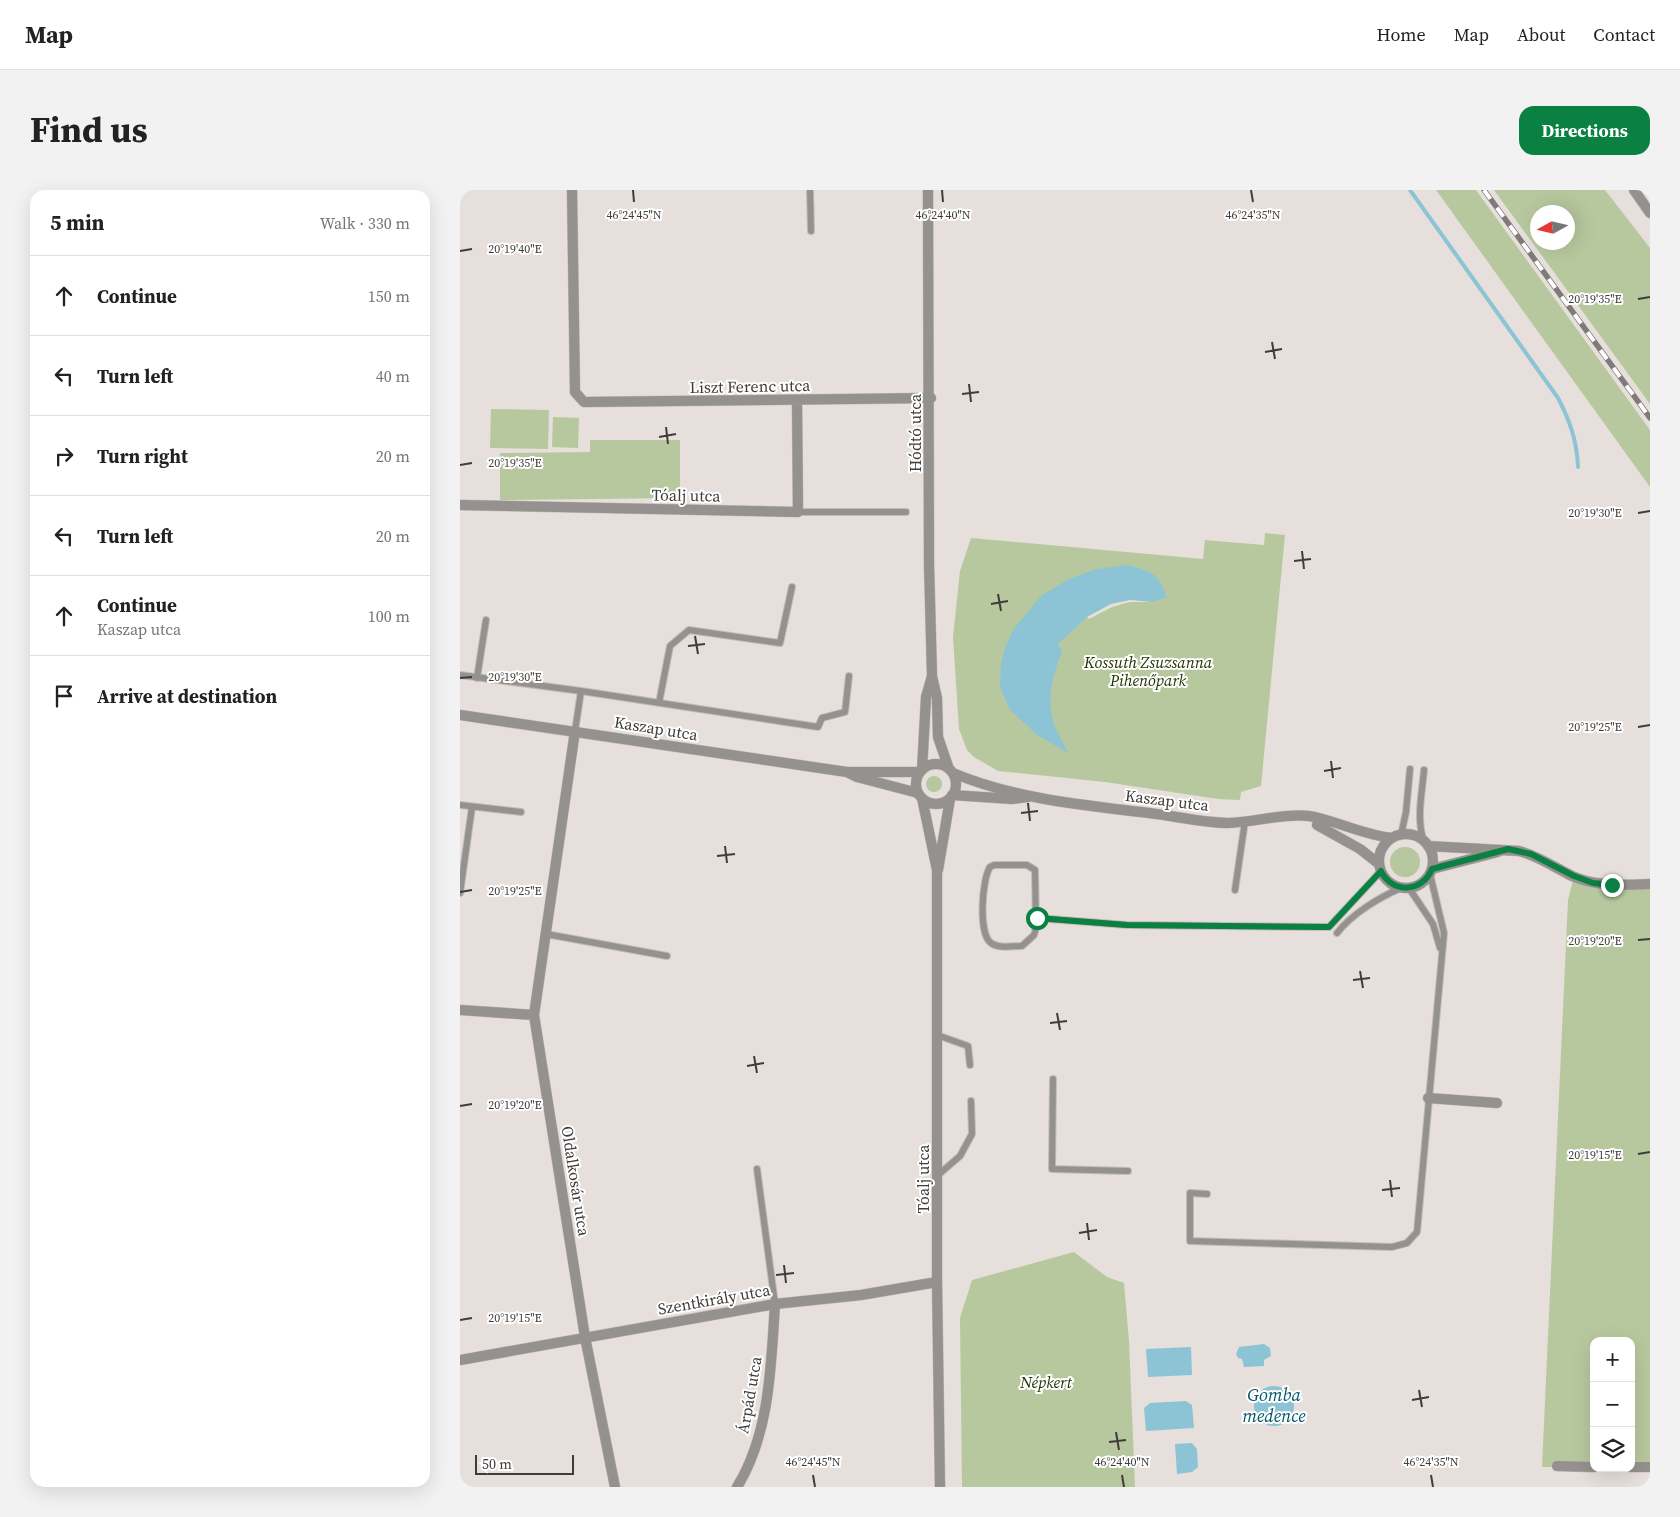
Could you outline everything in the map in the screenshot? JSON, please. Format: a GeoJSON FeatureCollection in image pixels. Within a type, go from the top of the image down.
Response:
{"type":"FeatureCollection","features":[{"type":"Feature","properties":{"kind":"street","name":"Liszt Ferenc utca"},"geometry":{"type":"LineString","coordinates":[[572,190],[575,392],[584,402],[930,398]]}},
{"type":"Feature","properties":{"kind":"street","name":"Hódtó utca"},"geometry":{"type":"LineString","coordinates":[[928,190],[929,564],[932,676],[937,698],[938,737],[951,771]]}},
{"type":"Feature","properties":{"kind":"street"},"geometry":{"type":"LineString","coordinates":[[1634,190],[1650,212]]}},
{"type":"Feature","properties":{"kind":"street"},"geometry":{"type":"LineString","coordinates":[[798,400],[798,512]]}},
{"type":"Feature","properties":{"kind":"street","name":"Tóalj utca"},"geometry":{"type":"LineString","coordinates":[[460,505],[798,512]]}},
{"type":"Feature","properties":{"kind":"street","name":"Hódtó utca"},"geometry":{"type":"LineString","coordinates":[[921,771],[926,697],[932,676]]}},
{"type":"Feature","properties":{"kind":"street","name":"Kaszap utca"},"geometry":{"type":"LineString","coordinates":[[460,715],[847,772],[857,777],[920,795]]}},
{"type":"Feature","properties":{"kind":"street","name":"Oldalkosár utca"},"geometry":{"type":"LineString","coordinates":[[575,731],[534,1015],[585,1337],[615,1487]]}},
{"type":"Feature","properties":{"kind":"street"},"geometry":{"type":"LineString","coordinates":[[938,764],[951,771],[956,784],[951,797],[939,804],[932,804],[920,795],[916,781],[921,771],[938,764]]}},
{"type":"Feature","properties":{"kind":"street","name":"Kaszap utca"},"geometry":{"type":"LineString","coordinates":[[847,772],[857,770],[921,771]]}},
{"type":"Feature","properties":{"kind":"street","name":"Kaszap utca"},"geometry":{"type":"LineString","coordinates":[[951,771],[974,782],[1013,790],[1029,797]]}},
{"type":"Feature","properties":{"kind":"street","name":"Tóalj utca"},"geometry":{"type":"LineString","coordinates":[[920,795],[937,870],[937,1282],[940,1487]]}},
{"type":"Feature","properties":{"kind":"street","name":"Tóalj utca"},"geometry":{"type":"LineString","coordinates":[[937,870],[941,861],[944,824],[951,797]]}},
{"type":"Feature","properties":{"kind":"street","name":"Kaszap utca"},"geometry":{"type":"LineString","coordinates":[[951,797],[1012,799],[1029,797],[1227,823],[1290,816],[1315,817],[1367,834],[1397,836]]}},
{"type":"Feature","properties":{"kind":"street","name":"Kaszap utca"},"geometry":{"type":"LineString","coordinates":[[1303,817],[1360,849],[1380,867]]}},
{"type":"Feature","properties":{"kind":"street"},"geometry":{"type":"LineString","coordinates":[[1431,872],[1432,854],[1426,844],[1416,836],[1397,836],[1382,849],[1380,867],[1388,881],[1405,888],[1420,884],[1431,872],[1508,849]]}},
{"type":"Feature","properties":{"kind":"street"},"geometry":{"type":"LineString","coordinates":[[1426,844],[1508,849],[1531,854],[1574,876],[1593,883],[1650,884]]}},
{"type":"Feature","properties":{"kind":"street"},"geometry":{"type":"LineString","coordinates":[[460,1010],[534,1015]]}},
{"type":"Feature","properties":{"kind":"street"},"geometry":{"type":"LineString","coordinates":[[1428,1098],[1497,1103]]}},
{"type":"Feature","properties":{"kind":"street","name":"Szentkirály utca"},"geometry":{"type":"LineString","coordinates":[[460,1360],[775,1304],[861,1295],[937,1282]]}},
{"type":"Feature","properties":{"kind":"street","name":"Árpád utca"},"geometry":{"type":"LineString","coordinates":[[737,1487],[746,1471],[761,1426],[772,1360],[775,1304]]}},
{"type":"Feature","properties":{"kind":"street"},"geometry":{"type":"LineString","coordinates":[[1557,1466],[1590,1467]]}},
{"type":"Feature","properties":{"kind":"street"},"geometry":{"type":"LineString","coordinates":[[1635,1467],[1650,1468]]}},
{"type":"Feature","properties":{"kind":"lane"},"geometry":{"type":"LineString","coordinates":[[810,190],[811,231]]}},
{"type":"Feature","properties":{"kind":"lane"},"geometry":{"type":"LineString","coordinates":[[798,512],[906,512]]}},
{"type":"Feature","properties":{"kind":"lane"},"geometry":{"type":"LineString","coordinates":[[659,703],[670,646],[689,630],[780,643],[792,587]]}},
{"type":"Feature","properties":{"kind":"lane"},"geometry":{"type":"LineString","coordinates":[[477,678],[486,620]]}},
{"type":"Feature","properties":{"kind":"lane"},"geometry":{"type":"LineString","coordinates":[[460,675],[581,691],[818,727],[822,718],[845,712],[849,676]]}},
{"type":"Feature","properties":{"kind":"lane"},"geometry":{"type":"LineString","coordinates":[[575,731],[581,691]]}},
{"type":"Feature","properties":{"kind":"lane"},"geometry":{"type":"LineString","coordinates":[[1397,836],[1406,812],[1410,769]]}},
{"type":"Feature","properties":{"kind":"lane"},"geometry":{"type":"LineString","coordinates":[[1424,770],[1420,814],[1421,831],[1426,844]]}},
{"type":"Feature","properties":{"kind":"lane"},"geometry":{"type":"LineString","coordinates":[[460,805],[521,812]]}},
{"type":"Feature","properties":{"kind":"lane"},"geometry":{"type":"LineString","coordinates":[[460,893],[472,806]]}},
{"type":"Feature","properties":{"kind":"lane"},"geometry":{"type":"LineString","coordinates":[[1235,890],[1245,820]]}},
{"type":"Feature","properties":{"kind":"lane"},"geometry":{"type":"LineString","coordinates":[[994,865],[1027,865],[1035,870],[1037,918],[1034,935],[1022,946],[998,946],[986,939],[984,929],[984,881],[990,867],[994,865]]}},
{"type":"Feature","properties":{"kind":"lane"},"geometry":{"type":"LineString","coordinates":[[1037,918],[1057,921],[1192,926],[1329,927],[1380,867]]}},
{"type":"Feature","properties":{"kind":"lane"},"geometry":{"type":"LineString","coordinates":[[1207,1194],[1190,1193],[1190,1242],[1400,1246],[1413,1238],[1420,1224],[1428,1098],[1444,933],[1431,872]]}},
{"type":"Feature","properties":{"kind":"lane"},"geometry":{"type":"LineString","coordinates":[[1336,933],[1349,920],[1387,894],[1405,888],[1433,924],[1441,950]]}},
{"type":"Feature","properties":{"kind":"lane"},"geometry":{"type":"LineString","coordinates":[[546,934],[667,956]]}},
{"type":"Feature","properties":{"kind":"lane"},"geometry":{"type":"LineString","coordinates":[[937,1035],[968,1046],[970,1065]]}},
{"type":"Feature","properties":{"kind":"lane"},"geometry":{"type":"LineString","coordinates":[[1053,1079],[1052,1169],[1128,1170]]}},
{"type":"Feature","properties":{"kind":"lane"},"geometry":{"type":"LineString","coordinates":[[938,1175],[960,1156],[972,1134],[971,1101]]}},
{"type":"Feature","properties":{"kind":"lane"},"geometry":{"type":"LineString","coordinates":[[757,1169],[775,1304]]}},
{"type":"Feature","properties":{"kind":"green space"},"geometry":{"type":"Polygon","coordinates":[[[1436,190],[1476,190],[1650,430],[1650,487],[1436,190]]]}},
{"type":"Feature","properties":{"kind":"green space"},"geometry":{"type":"Polygon","coordinates":[[[1494,190],[1605,190],[1650,248],[1650,404],[1538,250],[1575,250],[1575,205],[1530,205],[1530,239],[1494,190]]]}},
{"type":"Feature","properties":{"kind":"green space"},"geometry":{"type":"Polygon","coordinates":[[[491,409],[549,410],[548,449],[490,448],[491,409]]]}},
{"type":"Feature","properties":{"kind":"green space"},"geometry":{"type":"Polygon","coordinates":[[[553,417],[579,418],[578,448],[552,447],[553,417]]]}},
{"type":"Feature","properties":{"kind":"green space"},"geometry":{"type":"Polygon","coordinates":[[[590,440],[680,440],[680,498],[500,500],[500,453],[590,452],[590,440]]]}},
{"type":"Feature","properties":{"kind":"green space","name":"Kossuth Zsuzsanna Pihenőpark"},"geometry":{"type":"Polygon","coordinates":[[[1265,533],[1285,535],[1261,786],[1241,792],[1240,800],[1218,799],[1105,782],[998,771],[974,757],[967,750],[959,729],[953,637],[960,571],[971,538],[1203,559],[1205,540],[1264,545],[1265,533]]]}},
{"type":"Feature","properties":{"kind":"green space"},"geometry":{"type":"Polygon","coordinates":[[[931,776],[937,776],[942,781],[940,790],[931,792],[926,787],[926,781],[931,776]]]}},
{"type":"Feature","properties":{"kind":"green space"},"geometry":{"type":"Polygon","coordinates":[[[1405,847],[1416,851],[1420,862],[1416,873],[1405,877],[1394,873],[1390,862],[1394,851],[1405,847]]]}},
{"type":"Feature","properties":{"kind":"green space"},"geometry":{"type":"Polygon","coordinates":[[[1574,876],[1650,884],[1650,1467],[1635,1467],[1635,1337],[1590,1337],[1590,1467],[1542,1467],[1568,900],[1574,876]]]}},
{"type":"Feature","properties":{"kind":"green space","name":"Népkert"},"geometry":{"type":"Polygon","coordinates":[[[1074,1252],[1107,1277],[1124,1283],[1129,1341],[1135,1487],[962,1487],[960,1318],[972,1280],[1074,1252]]]}},
{"type":"Feature","properties":{"kind":"water"},"geometry":{"type":"Polygon","coordinates":[[[1127,565],[1148,571],[1157,577],[1167,597],[1152,602],[1130,600],[1111,604],[1087,617],[1058,644],[1062,651],[1053,678],[1051,705],[1055,728],[1068,753],[1037,735],[1010,710],[1000,687],[1001,663],[1005,648],[1013,630],[1041,596],[1067,580],[1096,569],[1127,565]]]}},
{"type":"Feature","properties":{"kind":"water"},"geometry":{"type":"Polygon","coordinates":[[[1264,1344],[1270,1348],[1271,1356],[1264,1360],[1264,1366],[1244,1367],[1242,1359],[1238,1358],[1236,1354],[1239,1347],[1264,1344]]]}},
{"type":"Feature","properties":{"kind":"water"},"geometry":{"type":"Polygon","coordinates":[[[1191,1347],[1192,1375],[1148,1377],[1146,1349],[1191,1347]]]}},
{"type":"Feature","properties":{"kind":"water","name":"Gomba medence"},"geometry":{"type":"Polygon","coordinates":[[[1278,1386],[1285,1389],[1291,1395],[1294,1406],[1293,1414],[1285,1423],[1278,1426],[1270,1426],[1263,1423],[1255,1414],[1254,1402],[1257,1395],[1266,1387],[1278,1386]]]}},
{"type":"Feature","properties":{"kind":"water"},"geometry":{"type":"Polygon","coordinates":[[[1186,1401],[1192,1405],[1194,1428],[1146,1431],[1144,1408],[1150,1403],[1186,1401]]]}},
{"type":"Feature","properties":{"kind":"water"},"geometry":{"type":"Polygon","coordinates":[[[1192,1443],[1197,1449],[1198,1467],[1192,1472],[1177,1474],[1175,1444],[1192,1443]]]}},
{"type":"Feature","properties":{"kind":"pier"},"geometry":{"type":"Polygon","coordinates":[[[1130,600],[1152,602],[1130,602],[1112,607],[1089,619],[1087,617],[1111,604],[1130,600]]]}},
{"type":"Feature","properties":{"kind":"waterway"},"geometry":{"type":"LineString","coordinates":[[1410,190],[1558,398],[1572,431],[1578,467]]}},
{"type":"Feature","properties":{"kind":"railway"},"geometry":{"type":"LineString","coordinates":[[1484,190],[1650,418]]}},
{"type":"Feature","properties":{"kind":"route"},"geometry":{"type":"LineString","coordinates":[[1037,918],[1127,925],[1329,927],[1381,871],[1384,878],[1391,884],[1400,888],[1415,887],[1424,882],[1432,869],[1508,849],[1531,854],[1574,876],[1593,883],[1612,885]]}}]}
